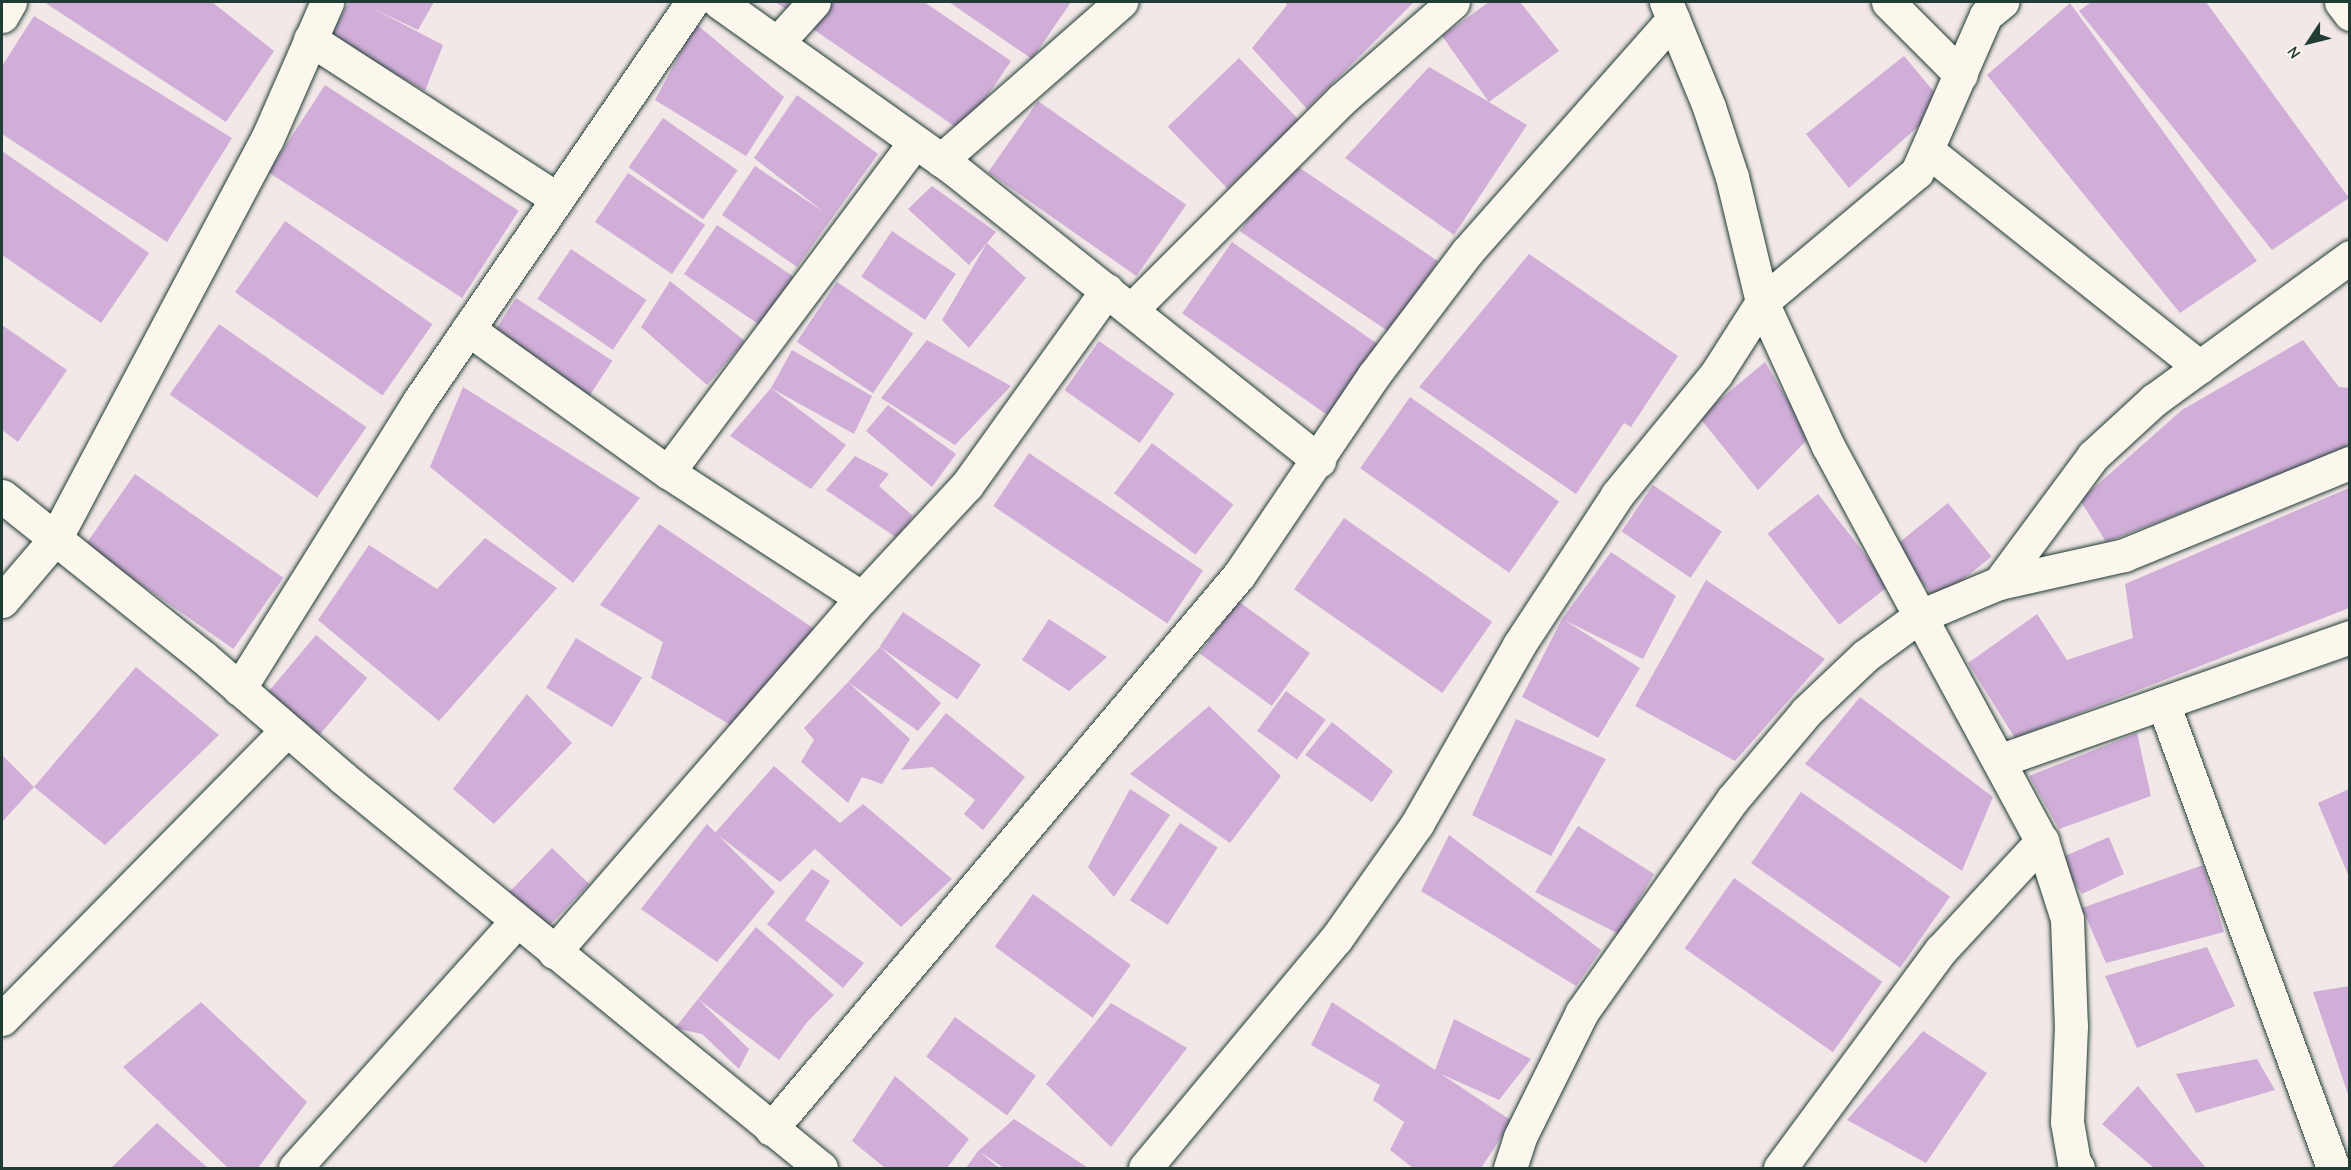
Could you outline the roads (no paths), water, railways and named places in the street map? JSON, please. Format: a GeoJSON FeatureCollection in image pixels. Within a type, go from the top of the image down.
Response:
{"type":"FeatureCollection","features":[{"type":"Feature","properties":{"kind":"street"},"geometry":{"type":"LineString","coordinates":[[2,16],[10,2]]}},
{"type":"Feature","properties":{"kind":"street"},"geometry":{"type":"LineString","coordinates":[[2,601],[55,539],[267,139],[327,2]]}},
{"type":"Feature","properties":{"kind":"street"},"geometry":{"type":"LineString","coordinates":[[239,689],[468,329],[692,2]]}},
{"type":"Feature","properties":{"kind":"street"},"geometry":{"type":"LineString","coordinates":[[719,2],[941,160],[1132,309],[1319,461]]}},
{"type":"Feature","properties":{"kind":"street"},"geometry":{"type":"LineString","coordinates":[[777,43],[814,2]]}},
{"type":"Feature","properties":{"kind":"street"},"geometry":{"type":"LineString","coordinates":[[941,160],[1121,2]]}},
{"type":"Feature","properties":{"kind":"street"},"geometry":{"type":"LineString","coordinates":[[1132,309],[1342,99],[1453,2]]}},
{"type":"Feature","properties":{"kind":"street"},"geometry":{"type":"LineString","coordinates":[[1888,2],[1961,75]]}},
{"type":"Feature","properties":{"kind":"street"},"geometry":{"type":"LineString","coordinates":[[1145,1168],[1336,939],[1417,824],[1519,645],[1617,495],[1716,374],[1762,302],[1917,172],[1986,15],[2002,2]]}},
{"type":"Feature","properties":{"kind":"street"},"geometry":{"type":"LineString","coordinates":[[2341,2],[2349,14]]}},
{"type":"Feature","properties":{"kind":"street"},"geometry":{"type":"LineString","coordinates":[[771,1129],[1239,575],[1319,461],[1374,375],[1467,252],[1669,10],[1709,107],[1732,177],[1762,302],[1828,446],[1918,616],[2001,760],[2042,841],[2067,919],[2071,1026],[2067,1122],[2074,1162],[2078,1168]]}},
{"type":"Feature","properties":{"kind":"street"},"geometry":{"type":"LineString","coordinates":[[310,39],[557,199]]}},
{"type":"Feature","properties":{"kind":"street"},"geometry":{"type":"LineString","coordinates":[[668,472],[915,142]]}},
{"type":"Feature","properties":{"kind":"street"},"geometry":{"type":"LineString","coordinates":[[1928,151],[2200,367]]}},
{"type":"Feature","properties":{"kind":"street"},"geometry":{"type":"LineString","coordinates":[[1999,583],[2093,456],[2154,400],[2349,257]]}},
{"type":"Feature","properties":{"kind":"street"},"geometry":{"type":"LineString","coordinates":[[554,952],[862,598],[967,485],[1107,290]]}},
{"type":"Feature","properties":{"kind":"street"},"geometry":{"type":"LineString","coordinates":[[468,329],[668,472],[862,598]]}},
{"type":"Feature","properties":{"kind":"street"},"geometry":{"type":"LineString","coordinates":[[1510,1168],[1520,1137],[1582,1012],[1732,800],[1806,712],[1865,656],[1918,616],[1999,583],[2124,555],[2349,463]]}},
{"type":"Feature","properties":{"kind":"street"},"geometry":{"type":"LineString","coordinates":[[2,496],[239,689],[554,952],[820,1168]]}},
{"type":"Feature","properties":{"kind":"street"},"geometry":{"type":"LineString","coordinates":[[2001,760],[2349,637]]}},
{"type":"Feature","properties":{"kind":"street"},"geometry":{"type":"LineString","coordinates":[[2163,703],[2333,1168]]}},
{"type":"Feature","properties":{"kind":"street"},"geometry":{"type":"LineString","coordinates":[[2,1019],[286,730]]}},
{"type":"Feature","properties":{"kind":"street"},"geometry":{"type":"LineString","coordinates":[[1780,1168],[1941,950],[2042,841]]}},
{"type":"Feature","properties":{"kind":"street"},"geometry":{"type":"LineString","coordinates":[[295,1168],[517,921]]}}]}
